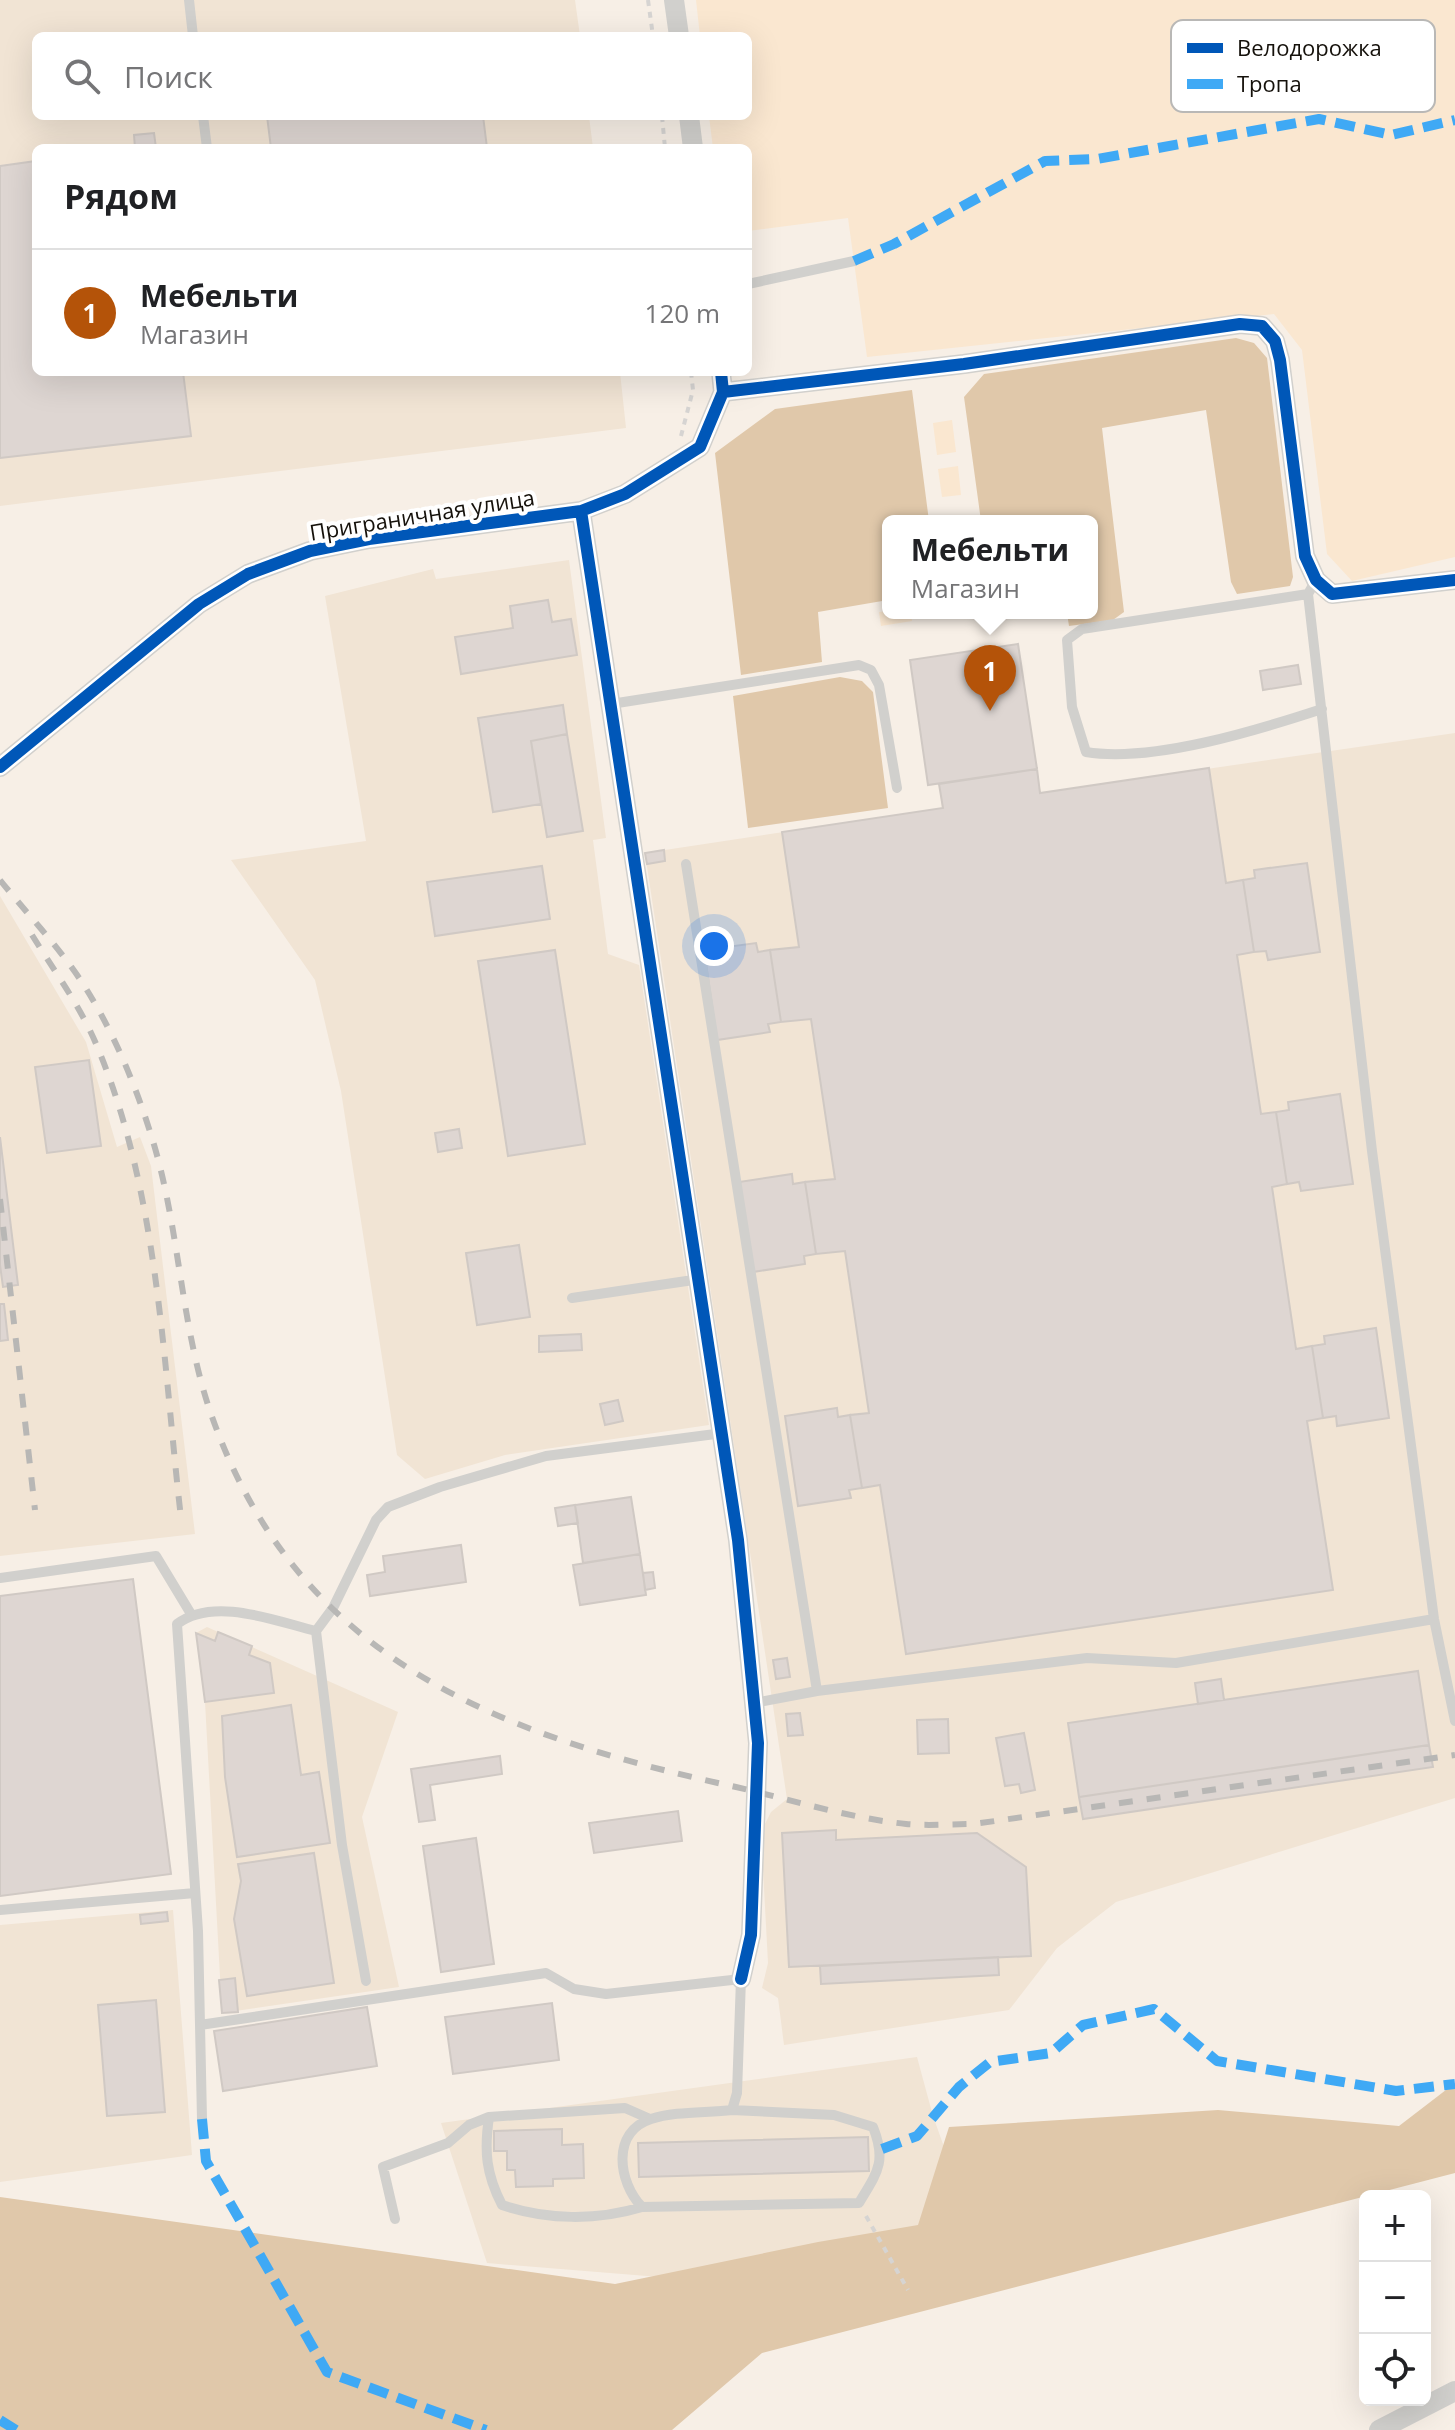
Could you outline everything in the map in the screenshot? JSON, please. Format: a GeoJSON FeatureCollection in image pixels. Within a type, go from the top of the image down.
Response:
{"type":"FeatureCollection","features":[{"type":"Feature","properties":{"kind":"street"},"geometry":{"type":"LineString","coordinates":[[674,0],[678,32]]}},
{"type":"Feature","properties":{"kind":"street"},"geometry":{"type":"LineString","coordinates":[[690,120],[692,144]]}},
{"type":"Feature","properties":{"kind":"street"},"geometry":{"type":"LineString","coordinates":[[722,382],[964,364],[1240,324],[1262,326],[1275,341],[1280,360],[1305,556],[1312,587],[1332,594],[1455,580]]}},
{"type":"Feature","properties":{"kind":"street","name":"Приграничная улица"},"geometry":{"type":"LineString","coordinates":[[0,767],[199,604],[248,574],[310,551],[369,539],[581,511],[625,494],[700,447],[722,382]]}},
{"type":"Feature","properties":{"kind":"street"},"geometry":{"type":"LineString","coordinates":[[581,511],[738,1540],[754,1703],[758,1792],[752,1919],[741,1979]]}},
{"type":"Feature","properties":{"kind":"street"},"geometry":{"type":"LineString","coordinates":[[1379,2430],[1455,2391]]}},
{"type":"Feature","properties":{"kind":"lane"},"geometry":{"type":"LineString","coordinates":[[189,0],[193,32]]}},
{"type":"Feature","properties":{"kind":"lane"},"geometry":{"type":"LineString","coordinates":[[204,120],[206,144]]}},
{"type":"Feature","properties":{"kind":"lane"},"geometry":{"type":"LineString","coordinates":[[752,283],[854,261]]}},
{"type":"Feature","properties":{"kind":"lane"},"geometry":{"type":"LineString","coordinates":[[1322,709],[1245,734],[1113,757],[1086,752],[1072,707],[1067,640],[1082,629],[1312,587],[1322,709],[1372,1151],[1434,1619],[1455,1721]]}},
{"type":"Feature","properties":{"kind":"lane"},"geometry":{"type":"LineString","coordinates":[[611,704],[859,665],[871,670],[879,685],[897,788]]}},
{"type":"Feature","properties":{"kind":"lane"},"geometry":{"type":"LineString","coordinates":[[686,864],[817,1691]]}},
{"type":"Feature","properties":{"kind":"lane"},"geometry":{"type":"LineString","coordinates":[[572,1298],[700,1279]]}},
{"type":"Feature","properties":{"kind":"lane"},"geometry":{"type":"LineString","coordinates":[[366,1981],[342,1845],[316,1631],[333,1608],[376,1520],[388,1507],[531,1459],[723,1433]]}},
{"type":"Feature","properties":{"kind":"lane"},"geometry":{"type":"LineString","coordinates":[[0,1578],[156,1556],[191,1614]]}},
{"type":"Feature","properties":{"kind":"lane"},"geometry":{"type":"LineString","coordinates":[[202,2119],[195,1893],[177,1660],[177,1624],[191,1614],[214,1611],[316,1631]]}},
{"type":"Feature","properties":{"kind":"lane"},"geometry":{"type":"LineString","coordinates":[[754,1703],[817,1691],[1087,1658],[1176,1663],[1434,1619]]}},
{"type":"Feature","properties":{"kind":"lane"},"geometry":{"type":"LineString","coordinates":[[0,1910],[195,1893]]}},
{"type":"Feature","properties":{"kind":"lane"},"geometry":{"type":"LineString","coordinates":[[200,2025],[546,1973],[574,1989],[606,1994],[741,1979],[737,2093],[732,2110]]}},
{"type":"Feature","properties":{"kind":"lane"},"geometry":{"type":"LineString","coordinates":[[395,2219],[383,2167],[448,2143],[469,2125],[489,2117],[625,2108],[650,2119],[732,2110],[834,2115],[873,2127],[882,2149],[879,2170],[859,2203],[642,2207],[610,2217],[525,2213],[502,2205],[490,2182],[484,2151],[489,2117]]}},
{"type":"Feature","properties":{"kind":"lane"},"geometry":{"type":"LineString","coordinates":[[642,2207],[626,2180],[620,2157],[629,2135],[650,2119]]}},
{"type":"Feature","properties":{"kind":"path"},"geometry":{"type":"LineString","coordinates":[[648,0],[652,32]]}},
{"type":"Feature","properties":{"kind":"path"},"geometry":{"type":"LineString","coordinates":[[662,120],[665,144]]}},
{"type":"Feature","properties":{"kind":"path"},"geometry":{"type":"LineString","coordinates":[[673,465],[693,390],[691,376]]}},
{"type":"Feature","properties":{"kind":"path"},"geometry":{"type":"LineString","coordinates":[[859,2203],[908,2290]]}},
{"type":"Feature","properties":{"kind":"shaded area"},"geometry":{"type":"Polygon","coordinates":[[[0,0],[575,0],[579,32],[32,32],[32,120],[590,120],[592,144],[32,144],[32,376],[620,376],[626,428],[0,506],[0,0]]]}},
{"type":"Feature","properties":{"kind":"shaded area"},"geometry":{"type":"Polygon","coordinates":[[[696,0],[1455,0],[1455,557],[1352,581],[1327,554],[1302,350],[1274,314],[867,357],[848,218],[752,230],[752,144],[712,144],[710,120],[752,120],[752,32],[700,32],[696,0]]]}},
{"type":"Feature","properties":{"kind":"shaded area"},"geometry":{"type":"Polygon","coordinates":[[[1236,338],[1254,343],[1267,358],[1293,577],[1290,586],[1237,594],[1231,582],[1206,410],[1102,428],[1124,612],[1113,620],[1069,626],[1068,619],[1098,619],[1098,515],[980,515],[964,397],[984,374],[1236,338]]]}},
{"type":"Feature","properties":{"kind":"shaded area"},"geometry":{"type":"Polygon","coordinates":[[[912,390],[928,515],[882,515],[882,601],[818,612],[822,662],[741,675],[715,453],[775,409],[912,390]]]}},
{"type":"Feature","properties":{"kind":"shaded area"},"geometry":{"type":"Polygon","coordinates":[[[952,420],[956,452],[937,455],[933,423],[952,420]]]}},
{"type":"Feature","properties":{"kind":"shaded area"},"geometry":{"type":"Polygon","coordinates":[[[958,466],[961,495],[942,497],[938,469],[958,466]]]}},
{"type":"Feature","properties":{"kind":"shaded area"},"geometry":{"type":"Polygon","coordinates":[[[569,560],[606,838],[593,840],[608,954],[639,965],[709,1425],[505,1455],[425,1479],[397,1455],[341,1091],[315,980],[231,860],[366,841],[325,596],[433,569],[436,579],[569,560]]]}},
{"type":"Feature","properties":{"kind":"shaded area"},"geometry":{"type":"Polygon","coordinates":[[[879,612],[882,612],[882,619],[912,621],[881,626],[879,612]]]}},
{"type":"Feature","properties":{"kind":"shaded area"},"geometry":{"type":"Polygon","coordinates":[[[840,677],[862,681],[873,692],[888,808],[748,828],[733,696],[840,677]]]}},
{"type":"Feature","properties":{"kind":"shaded area"},"geometry":{"type":"Polygon","coordinates":[[[1455,733],[1455,1798],[1116,1902],[1057,1948],[1009,2010],[784,2045],[778,1998],[762,1988],[768,1963],[761,1832],[771,1812],[787,1799],[645,853],[942,808],[939,784],[1037,769],[1041,793],[1455,733]]]}},
{"type":"Feature","properties":{"kind":"shaded area"},"geometry":{"type":"Polygon","coordinates":[[[0,896],[86,1042],[117,1147],[140,1137],[151,1166],[195,1534],[0,1556],[0,896]]]}},
{"type":"Feature","properties":{"kind":"shaded area"},"geometry":{"type":"Polygon","coordinates":[[[207,1627],[398,1712],[362,1817],[399,1987],[222,2013],[205,1702],[196,1633],[207,1627]]]}},
{"type":"Feature","properties":{"kind":"shaded area"},"geometry":{"type":"Polygon","coordinates":[[[173,1910],[192,2155],[0,2182],[0,1925],[173,1910]]]}},
{"type":"Feature","properties":{"kind":"shaded area"},"geometry":{"type":"Polygon","coordinates":[[[917,2057],[933,2116],[979,2245],[928,2299],[487,2263],[441,2123],[917,2057]]]}},
{"type":"Feature","properties":{"kind":"shaded area"},"geometry":{"type":"Polygon","coordinates":[[[1455,2083],[1455,2173],[1390,2190],[1359,2190],[1359,2198],[762,2353],[672,2430],[0,2430],[0,2197],[615,2284],[818,2242],[918,2225],[949,2127],[1218,2110],[1399,2126],[1455,2083]]]}},
{"type":"Feature","properties":{"kind":"building"},"geometry":{"type":"Polygon","coordinates":[[[268,120],[484,120],[486,144],[270,144],[268,120]]]}},
{"type":"Feature","properties":{"kind":"building"},"geometry":{"type":"Polygon","coordinates":[[[154,133],[155,144],[135,144],[134,135],[154,133]]]}},
{"type":"Feature","properties":{"kind":"building"},"geometry":{"type":"Polygon","coordinates":[[[32,162],[32,376],[184,376],[191,436],[0,458],[0,166],[32,162]]]}},
{"type":"Feature","properties":{"kind":"building"},"geometry":{"type":"Polygon","coordinates":[[[548,600],[552,622],[571,619],[577,655],[461,674],[455,637],[513,628],[510,606],[548,600]]]}},
{"type":"Feature","properties":{"kind":"building"},"geometry":{"type":"Polygon","coordinates":[[[1018,644],[1037,769],[928,785],[910,660],[1018,644]]]}},
{"type":"Feature","properties":{"kind":"building"},"geometry":{"type":"Polygon","coordinates":[[[1298,665],[1301,684],[1263,690],[1260,671],[1298,665]]]}},
{"type":"Feature","properties":{"kind":"building"},"geometry":{"type":"Polygon","coordinates":[[[563,705],[567,734],[531,741],[541,804],[493,812],[478,718],[563,705]]]}},
{"type":"Feature","properties":{"kind":"building"},"geometry":{"type":"Polygon","coordinates":[[[567,734],[583,831],[547,837],[531,741],[567,734]]]}},
{"type":"Feature","properties":{"kind":"building"},"geometry":{"type":"Polygon","coordinates":[[[1209,768],[1226,883],[1243,880],[1254,952],[1237,955],[1261,1114],[1276,1112],[1287,1184],[1272,1187],[1296,1349],[1312,1346],[1323,1418],[1307,1421],[1333,1590],[906,1654],[880,1485],[862,1488],[850,1415],[869,1413],[845,1251],[816,1254],[805,1182],[835,1179],[811,1019],[781,1022],[770,950],[799,947],[782,832],[943,808],[939,784],[1037,769],[1040,793],[1209,768]]]}},
{"type":"Feature","properties":{"kind":"building"},"geometry":{"type":"Polygon","coordinates":[[[664,850],[665,861],[647,864],[645,853],[664,850]]]}},
{"type":"Feature","properties":{"kind":"building"},"geometry":{"type":"Polygon","coordinates":[[[1307,863],[1320,952],[1268,960],[1266,951],[1254,952],[1243,880],[1255,878],[1254,870],[1307,863]]]}},
{"type":"Feature","properties":{"kind":"building"},"geometry":{"type":"Polygon","coordinates":[[[542,866],[550,919],[435,936],[427,882],[542,866]]]}},
{"type":"Feature","properties":{"kind":"building"},"geometry":{"type":"Polygon","coordinates":[[[756,943],[758,952],[770,950],[781,1022],[768,1024],[770,1032],[717,1040],[704,950],[756,943]]]}},
{"type":"Feature","properties":{"kind":"building"},"geometry":{"type":"Polygon","coordinates":[[[555,950],[585,1144],[508,1156],[478,961],[555,950]]]}},
{"type":"Feature","properties":{"kind":"building"},"geometry":{"type":"Polygon","coordinates":[[[89,1060],[101,1146],[47,1153],[35,1067],[89,1060]]]}},
{"type":"Feature","properties":{"kind":"building"},"geometry":{"type":"Polygon","coordinates":[[[1340,1094],[1353,1184],[1301,1191],[1299,1182],[1287,1184],[1276,1112],[1289,1110],[1288,1102],[1340,1094]]]}},
{"type":"Feature","properties":{"kind":"building"},"geometry":{"type":"Polygon","coordinates":[[[459,1129],[462,1148],[438,1152],[435,1133],[459,1129]]]}},
{"type":"Feature","properties":{"kind":"building"},"geometry":{"type":"Polygon","coordinates":[[[0,1137],[18,1285],[3,1287],[0,1265],[0,1137]]]}},
{"type":"Feature","properties":{"kind":"building"},"geometry":{"type":"Polygon","coordinates":[[[792,1174],[793,1184],[805,1182],[816,1254],[804,1256],[805,1264],[753,1272],[739,1182],[792,1174]]]}},
{"type":"Feature","properties":{"kind":"building"},"geometry":{"type":"Polygon","coordinates":[[[519,1245],[530,1317],[477,1325],[466,1253],[519,1245]]]}},
{"type":"Feature","properties":{"kind":"building"},"geometry":{"type":"Polygon","coordinates":[[[0,1304],[4,1304],[8,1340],[0,1341],[0,1304]]]}},
{"type":"Feature","properties":{"kind":"building"},"geometry":{"type":"Polygon","coordinates":[[[1376,1328],[1389,1418],[1337,1426],[1336,1416],[1323,1418],[1312,1346],[1325,1344],[1324,1336],[1376,1328]]]}},
{"type":"Feature","properties":{"kind":"building"},"geometry":{"type":"Polygon","coordinates":[[[581,1334],[582,1350],[539,1352],[539,1336],[581,1334]]]}},
{"type":"Feature","properties":{"kind":"building"},"geometry":{"type":"Polygon","coordinates":[[[618,1400],[623,1421],[605,1425],[600,1404],[618,1400]]]}},
{"type":"Feature","properties":{"kind":"building"},"geometry":{"type":"Polygon","coordinates":[[[837,1408],[838,1417],[850,1415],[862,1488],[849,1490],[851,1498],[798,1506],[785,1416],[837,1408]]]}},
{"type":"Feature","properties":{"kind":"building"},"geometry":{"type":"Polygon","coordinates":[[[631,1497],[640,1554],[583,1563],[575,1505],[631,1497]]]}},
{"type":"Feature","properties":{"kind":"building"},"geometry":{"type":"Polygon","coordinates":[[[575,1505],[578,1523],[558,1526],[555,1508],[575,1505]]]}},
{"type":"Feature","properties":{"kind":"building"},"geometry":{"type":"Polygon","coordinates":[[[461,1545],[466,1582],[370,1596],[367,1575],[385,1572],[383,1556],[461,1545]]]}},
{"type":"Feature","properties":{"kind":"building"},"geometry":{"type":"Polygon","coordinates":[[[640,1554],[646,1595],[580,1605],[573,1565],[640,1554]]]}},
{"type":"Feature","properties":{"kind":"building"},"geometry":{"type":"Polygon","coordinates":[[[653,1572],[655,1588],[645,1590],[643,1573],[653,1572]]]}},
{"type":"Feature","properties":{"kind":"building"},"geometry":{"type":"Polygon","coordinates":[[[133,1579],[171,1874],[0,1896],[0,1596],[133,1579]]]}},
{"type":"Feature","properties":{"kind":"building"},"geometry":{"type":"Polygon","coordinates":[[[218,1632],[252,1646],[249,1655],[270,1663],[274,1693],[205,1702],[196,1633],[215,1641],[218,1632]]]}},
{"type":"Feature","properties":{"kind":"building"},"geometry":{"type":"Polygon","coordinates":[[[787,1658],[790,1677],[776,1679],[773,1660],[787,1658]]]}},
{"type":"Feature","properties":{"kind":"building"},"geometry":{"type":"Polygon","coordinates":[[[1418,1671],[1429,1745],[1079,1797],[1068,1723],[1418,1671]]]}},
{"type":"Feature","properties":{"kind":"building"},"geometry":{"type":"Polygon","coordinates":[[[1221,1679],[1224,1700],[1198,1704],[1195,1683],[1221,1679]]]}},
{"type":"Feature","properties":{"kind":"building"},"geometry":{"type":"Polygon","coordinates":[[[291,1705],[301,1775],[319,1772],[330,1843],[237,1857],[225,1777],[222,1716],[291,1705]]]}},
{"type":"Feature","properties":{"kind":"building"},"geometry":{"type":"Polygon","coordinates":[[[800,1713],[803,1735],[788,1736],[786,1714],[800,1713]]]}},
{"type":"Feature","properties":{"kind":"building"},"geometry":{"type":"Polygon","coordinates":[[[948,1719],[949,1753],[918,1754],[917,1720],[948,1719]]]}},
{"type":"Feature","properties":{"kind":"building"},"geometry":{"type":"Polygon","coordinates":[[[1024,1733],[1035,1790],[1021,1793],[1019,1784],[1005,1786],[996,1738],[1024,1733]]]}},
{"type":"Feature","properties":{"kind":"building"},"geometry":{"type":"Polygon","coordinates":[[[1429,1745],[1433,1767],[1083,1819],[1079,1797],[1429,1745]]]}},
{"type":"Feature","properties":{"kind":"building"},"geometry":{"type":"Polygon","coordinates":[[[500,1756],[502,1774],[430,1785],[435,1820],[419,1822],[411,1769],[500,1756]]]}},
{"type":"Feature","properties":{"kind":"building"},"geometry":{"type":"Polygon","coordinates":[[[678,1811],[682,1841],[594,1853],[589,1823],[678,1811]]]}},
{"type":"Feature","properties":{"kind":"building"},"geometry":{"type":"Polygon","coordinates":[[[836,1830],[836,1840],[977,1833],[1026,1867],[1031,1956],[789,1967],[782,1833],[836,1830]]]}},
{"type":"Feature","properties":{"kind":"building"},"geometry":{"type":"Polygon","coordinates":[[[476,1838],[494,1964],[441,1972],[423,1846],[476,1838]]]}},
{"type":"Feature","properties":{"kind":"building"},"geometry":{"type":"Polygon","coordinates":[[[314,1853],[334,1983],[247,1996],[234,1919],[241,1881],[238,1864],[314,1853]]]}},
{"type":"Feature","properties":{"kind":"building"},"geometry":{"type":"Polygon","coordinates":[[[167,1912],[168,1921],[141,1924],[140,1915],[167,1912]]]}},
{"type":"Feature","properties":{"kind":"building"},"geometry":{"type":"Polygon","coordinates":[[[998,1957],[999,1975],[821,1984],[820,1966],[998,1957]]]}},
{"type":"Feature","properties":{"kind":"building"},"geometry":{"type":"Polygon","coordinates":[[[235,1978],[238,2012],[222,2013],[219,1980],[235,1978]]]}},
{"type":"Feature","properties":{"kind":"building"},"geometry":{"type":"Polygon","coordinates":[[[156,2000],[165,2112],[107,2116],[98,2005],[156,2000]]]}},
{"type":"Feature","properties":{"kind":"building"},"geometry":{"type":"Polygon","coordinates":[[[552,2003],[559,2060],[453,2074],[445,2017],[552,2003]]]}},
{"type":"Feature","properties":{"kind":"building"},"geometry":{"type":"Polygon","coordinates":[[[367,2007],[377,2066],[223,2091],[214,2031],[367,2007]]]}},
{"type":"Feature","properties":{"kind":"building"},"geometry":{"type":"Polygon","coordinates":[[[562,2129],[562,2145],[583,2144],[584,2178],[553,2179],[553,2186],[516,2187],[515,2170],[507,2170],[507,2151],[494,2151],[494,2131],[562,2129]]]}},
{"type":"Feature","properties":{"kind":"building"},"geometry":{"type":"Polygon","coordinates":[[[868,2137],[869,2171],[639,2177],[638,2143],[868,2137]]]}},
{"type":"Feature","properties":{"kind":"railway"},"geometry":{"type":"LineString","coordinates":[[0,880],[76,973],[115,1041],[131,1080],[161,1171],[191,1339],[208,1405],[245,1492],[292,1565],[349,1624],[414,1672],[486,1710],[564,1741],[648,1766],[821,1808],[906,1824],[974,1824],[1455,1755]]}},
{"type":"Feature","properties":{"kind":"railway"},"geometry":{"type":"LineString","coordinates":[[32,935],[85,1021],[99,1051],[135,1164],[156,1281],[181,1518]]}},
{"type":"Feature","properties":{"kind":"railway"},"geometry":{"type":"LineString","coordinates":[[0,1199],[35,1510]]}},
{"type":"Feature","properties":{"kind":"marked path"},"geometry":{"type":"LineString","coordinates":[[854,261],[894,244],[1045,161],[1097,159],[1319,119],[1391,135],[1455,120]]}},
{"type":"Feature","properties":{"kind":"marked path"},"geometry":{"type":"LineString","coordinates":[[882,2149],[917,2136],[959,2087],[990,2062],[1051,2053],[1083,2025],[1154,2009],[1217,2061],[1396,2091],[1455,2084]]}},
{"type":"Feature","properties":{"kind":"marked path"},"geometry":{"type":"LineString","coordinates":[[202,2119],[206,2161],[327,2372],[486,2430]]}},
{"type":"Feature","properties":{"kind":"marked path"},"geometry":{"type":"LineString","coordinates":[[0,2420],[16,2430]]}},
{"type":"Feature","properties":{"kind":"cycle path"},"geometry":{"type":"LineString","coordinates":[[723,392],[964,364],[1240,324],[1262,326],[1275,341],[1280,360],[1305,556],[1316,580],[1332,594],[1455,580]]}},
{"type":"Feature","properties":{"kind":"cycle path"},"geometry":{"type":"LineString","coordinates":[[0,767],[199,604],[248,574],[310,551],[369,539],[581,511],[625,494],[700,447],[723,392],[721,376]]}},
{"type":"Feature","properties":{"kind":"cycle path"},"geometry":{"type":"LineString","coordinates":[[581,511],[738,1540],[758,1743],[751,1935],[741,1979]]}},
{"type":"Feature","properties":{"kind":"place","name":"Мебельти"},"geometry":{"type":"Point","coordinates":[990,711]}}]}
